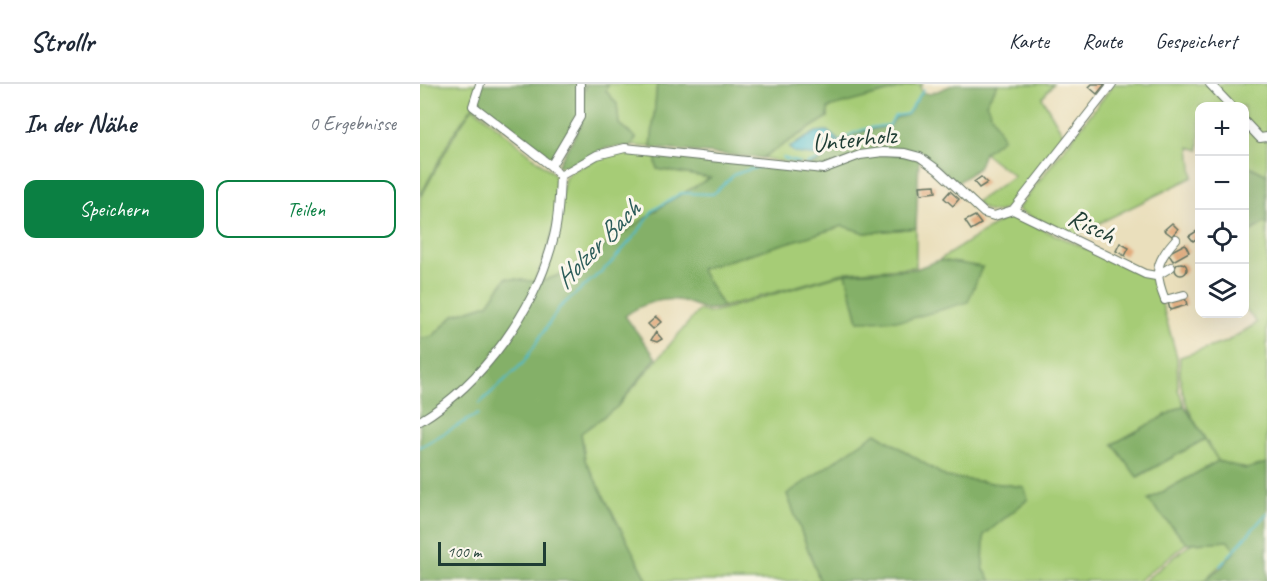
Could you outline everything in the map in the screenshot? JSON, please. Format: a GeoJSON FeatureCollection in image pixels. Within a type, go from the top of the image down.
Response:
{"type":"FeatureCollection","features":[{"type":"Feature","properties":{"kind":"street"},"geometry":{"type":"LineString","coordinates":[[420,421],[461,393],[531,301],[555,234],[560,177],[551,166],[473,106],[480,84]]}},
{"type":"Feature","properties":{"kind":"street"},"geometry":{"type":"LineString","coordinates":[[551,166],[580,117],[580,84]]}},
{"type":"Feature","properties":{"kind":"street"},"geometry":{"type":"LineString","coordinates":[[1013,210],[1112,84]]}},
{"type":"Feature","properties":{"kind":"street"},"geometry":{"type":"LineString","coordinates":[[1210,84],[1227,102]]}},
{"type":"Feature","properties":{"kind":"street"},"geometry":{"type":"LineString","coordinates":[[1249,126],[1260,138],[1267,137]]}},
{"type":"Feature","properties":{"kind":"street","name":"Unterholz"},"geometry":{"type":"LineString","coordinates":[[560,177],[597,155],[625,148],[823,169],[860,155],[883,152],[905,153],[920,157],[938,170],[984,213],[994,216],[1013,210]]}},
{"type":"Feature","properties":{"kind":"street","name":"Risch"},"geometry":{"type":"LineString","coordinates":[[1013,210],[1115,261],[1156,276]]}},
{"type":"Feature","properties":{"kind":"street"},"geometry":{"type":"LineString","coordinates":[[1176,239],[1163,255],[1156,276],[1165,300],[1184,295]]}},
{"type":"Feature","properties":{"kind":"street"},"geometry":{"type":"LineString","coordinates":[[1156,276],[1171,267]]}},
{"type":"Feature","properties":{"kind":"green space"},"geometry":{"type":"Polygon","coordinates":[[[420,84],[479,84],[473,106],[453,134],[420,196],[420,84]]]}},
{"type":"Feature","properties":{"kind":"green space"},"geometry":{"type":"Polygon","coordinates":[[[480,84],[585,84],[581,94],[579,124],[550,161],[474,105],[480,84]]]}},
{"type":"Feature","properties":{"kind":"green space"},"geometry":{"type":"Polygon","coordinates":[[[587,84],[608,84],[606,91],[617,104],[619,124],[636,138],[632,146],[607,148],[572,166],[557,166],[581,125],[583,95],[587,84]]]}},
{"type":"Feature","properties":{"kind":"green space"},"geometry":{"type":"Polygon","coordinates":[[[608,84],[657,84],[651,147],[632,146],[636,138],[619,124],[617,104],[606,91],[608,84]]]}},
{"type":"Feature","properties":{"kind":"green space"},"geometry":{"type":"Polygon","coordinates":[[[657,84],[916,84],[828,108],[828,117],[762,158],[651,148],[657,84]]]}},
{"type":"Feature","properties":{"kind":"green space"},"geometry":{"type":"Polygon","coordinates":[[[923,84],[920,87],[922,92],[907,115],[896,118],[890,126],[865,131],[841,143],[827,131],[816,132],[796,143],[832,140],[839,144],[820,160],[795,164],[762,158],[828,117],[827,108],[923,84]]]}},
{"type":"Feature","properties":{"kind":"green space"},"geometry":{"type":"Polygon","coordinates":[[[955,84],[998,84],[986,103],[1003,138],[984,153],[978,168],[957,183],[930,161],[882,151],[823,168],[808,166],[822,159],[850,137],[889,126],[896,118],[907,115],[922,92],[930,94],[955,84]]]}},
{"type":"Feature","properties":{"kind":"green space"},"geometry":{"type":"Polygon","coordinates":[[[998,84],[1053,84],[1042,98],[1066,139],[1014,203],[996,212],[990,212],[976,202],[1014,176],[984,153],[986,103],[998,84]]]}},
{"type":"Feature","properties":{"kind":"green space"},"geometry":{"type":"Polygon","coordinates":[[[1114,84],[1209,84],[1225,102],[1195,102],[1195,149],[1190,147],[1193,177],[1071,237],[1019,211],[1019,207],[1114,84]]]}},
{"type":"Feature","properties":{"kind":"green space"},"geometry":{"type":"Polygon","coordinates":[[[1211,84],[1267,84],[1267,135],[1260,137],[1249,125],[1249,102],[1228,102],[1211,84]]]}},
{"type":"Feature","properties":{"kind":"green space"},"geometry":{"type":"Polygon","coordinates":[[[473,107],[554,174],[557,200],[553,229],[534,282],[506,278],[488,304],[454,315],[433,336],[420,339],[420,199],[455,134],[473,107]]]}},
{"type":"Feature","properties":{"kind":"green space"},"geometry":{"type":"Polygon","coordinates":[[[1249,126],[1267,138],[1267,175],[1249,166],[1249,126]]]}},
{"type":"Feature","properties":{"kind":"green space"},"geometry":{"type":"Polygon","coordinates":[[[615,151],[655,152],[657,169],[711,178],[673,199],[565,273],[541,282],[565,178],[571,171],[615,151]]]}},
{"type":"Feature","properties":{"kind":"green space"},"geometry":{"type":"Polygon","coordinates":[[[655,152],[822,170],[860,156],[906,154],[919,159],[916,228],[865,233],[843,226],[700,269],[723,307],[706,309],[683,301],[660,300],[638,308],[625,316],[656,358],[617,407],[581,433],[585,460],[648,581],[420,581],[420,339],[433,336],[454,315],[488,304],[506,278],[540,282],[565,273],[673,199],[710,178],[657,169],[655,152]]]}},
{"type":"Feature","properties":{"kind":"green space"},"geometry":{"type":"Polygon","coordinates":[[[1249,166],[1267,175],[1267,225],[1264,223],[1249,232],[1249,166]]]}},
{"type":"Feature","properties":{"kind":"green space"},"geometry":{"type":"Polygon","coordinates":[[[1010,215],[1153,278],[1156,283],[1177,357],[1178,389],[1184,405],[1113,444],[1138,477],[1205,439],[1218,461],[1148,500],[1187,543],[1138,581],[991,581],[983,568],[984,535],[1028,499],[1024,487],[946,477],[876,434],[787,494],[820,581],[648,581],[585,460],[581,433],[617,407],[699,310],[708,313],[724,309],[846,273],[858,321],[982,267],[939,260],[1010,215]]]}},
{"type":"Feature","properties":{"kind":"green space"},"geometry":{"type":"Polygon","coordinates":[[[1264,223],[1267,225],[1267,463],[1247,469],[1219,462],[1203,436],[1185,401],[1180,373],[1180,357],[1226,342],[1257,323],[1249,313],[1249,232],[1264,223]]]}},
{"type":"Feature","properties":{"kind":"green space"},"geometry":{"type":"Polygon","coordinates":[[[843,226],[865,233],[916,228],[916,267],[846,272],[723,307],[700,269],[843,226]]]}},
{"type":"Feature","properties":{"kind":"green space"},"geometry":{"type":"Polygon","coordinates":[[[939,260],[982,267],[968,302],[906,320],[858,321],[846,273],[916,269],[939,260]]]}},
{"type":"Feature","properties":{"kind":"green space"},"geometry":{"type":"Polygon","coordinates":[[[1184,405],[1205,439],[1137,477],[1113,444],[1184,405]]]}},
{"type":"Feature","properties":{"kind":"green space"},"geometry":{"type":"Polygon","coordinates":[[[876,433],[946,477],[1024,487],[1028,499],[984,535],[983,568],[991,581],[820,581],[787,494],[876,433]]]}},
{"type":"Feature","properties":{"kind":"green space"},"geometry":{"type":"Polygon","coordinates":[[[1218,461],[1246,469],[1267,463],[1267,581],[1203,581],[1223,566],[1236,550],[1228,541],[1187,543],[1148,500],[1218,461]]]}},
{"type":"Feature","properties":{"kind":"green space"},"geometry":{"type":"Polygon","coordinates":[[[1229,541],[1237,550],[1203,581],[1144,581],[1192,543],[1229,541]]]}},
{"type":"Feature","properties":{"kind":"water"},"geometry":{"type":"Polygon","coordinates":[[[827,131],[837,139],[836,142],[832,140],[815,156],[795,153],[789,148],[816,132],[827,131]]]}},
{"type":"Feature","properties":{"kind":"building"},"geometry":{"type":"Polygon","coordinates":[[[1092,84],[1105,84],[1097,94],[1089,87],[1092,84]]]}},
{"type":"Feature","properties":{"kind":"building"},"geometry":{"type":"Polygon","coordinates":[[[981,177],[987,183],[979,188],[974,182],[981,177]]]}},
{"type":"Feature","properties":{"kind":"building"},"geometry":{"type":"Polygon","coordinates":[[[935,185],[936,192],[921,194],[920,186],[935,185]]]}},
{"type":"Feature","properties":{"kind":"building"},"geometry":{"type":"Polygon","coordinates":[[[950,191],[959,199],[953,206],[944,198],[950,191]]]}},
{"type":"Feature","properties":{"kind":"building"},"geometry":{"type":"Polygon","coordinates":[[[975,216],[981,224],[971,230],[965,221],[975,216]]]}},
{"type":"Feature","properties":{"kind":"building"},"geometry":{"type":"Polygon","coordinates":[[[1172,223],[1178,229],[1172,236],[1164,230],[1172,223]]]}},
{"type":"Feature","properties":{"kind":"building"},"geometry":{"type":"Polygon","coordinates":[[[1195,232],[1195,240],[1193,241],[1189,236],[1195,232]]]}},
{"type":"Feature","properties":{"kind":"building"},"geometry":{"type":"Polygon","coordinates":[[[1120,243],[1129,248],[1125,256],[1116,251],[1120,243]]]}},
{"type":"Feature","properties":{"kind":"building"},"geometry":{"type":"Polygon","coordinates":[[[1185,244],[1189,252],[1173,261],[1168,253],[1185,244]]]}},
{"type":"Feature","properties":{"kind":"building"},"geometry":{"type":"Polygon","coordinates":[[[1181,263],[1187,269],[1181,275],[1175,269],[1181,263]]]}},
{"type":"Feature","properties":{"kind":"building"},"geometry":{"type":"Polygon","coordinates":[[[1185,297],[1187,305],[1170,310],[1168,302],[1185,297]]]}},
{"type":"Feature","properties":{"kind":"building"},"geometry":{"type":"Polygon","coordinates":[[[656,317],[661,322],[653,329],[648,324],[656,317]]]}},
{"type":"Feature","properties":{"kind":"building"},"geometry":{"type":"Polygon","coordinates":[[[656,332],[662,339],[657,342],[651,340],[656,332]]]}},
{"type":"Feature","properties":{"kind":"waterway","name":"Holzer Bach"},"geometry":{"type":"LineString","coordinates":[[805,164],[822,157],[851,134],[889,125],[895,116],[907,114],[924,89]]}},
{"type":"Feature","properties":{"kind":"waterway","name":"Holzer Bach"},"geometry":{"type":"LineString","coordinates":[[783,158],[800,163]]}},
{"type":"Feature","properties":{"kind":"waterway","name":"Holzer Bach"},"geometry":{"type":"LineString","coordinates":[[480,403],[524,362],[559,308],[610,264],[638,232],[653,210],[681,193],[713,194],[735,174],[762,166]]}},
{"type":"Feature","properties":{"kind":"waterway","name":"Holzer Bach"},"geometry":{"type":"LineString","coordinates":[[420,447],[478,414]]}},
{"type":"Feature","properties":{"kind":"waterway"},"geometry":{"type":"LineString","coordinates":[[1220,566],[1267,513]]}}]}
